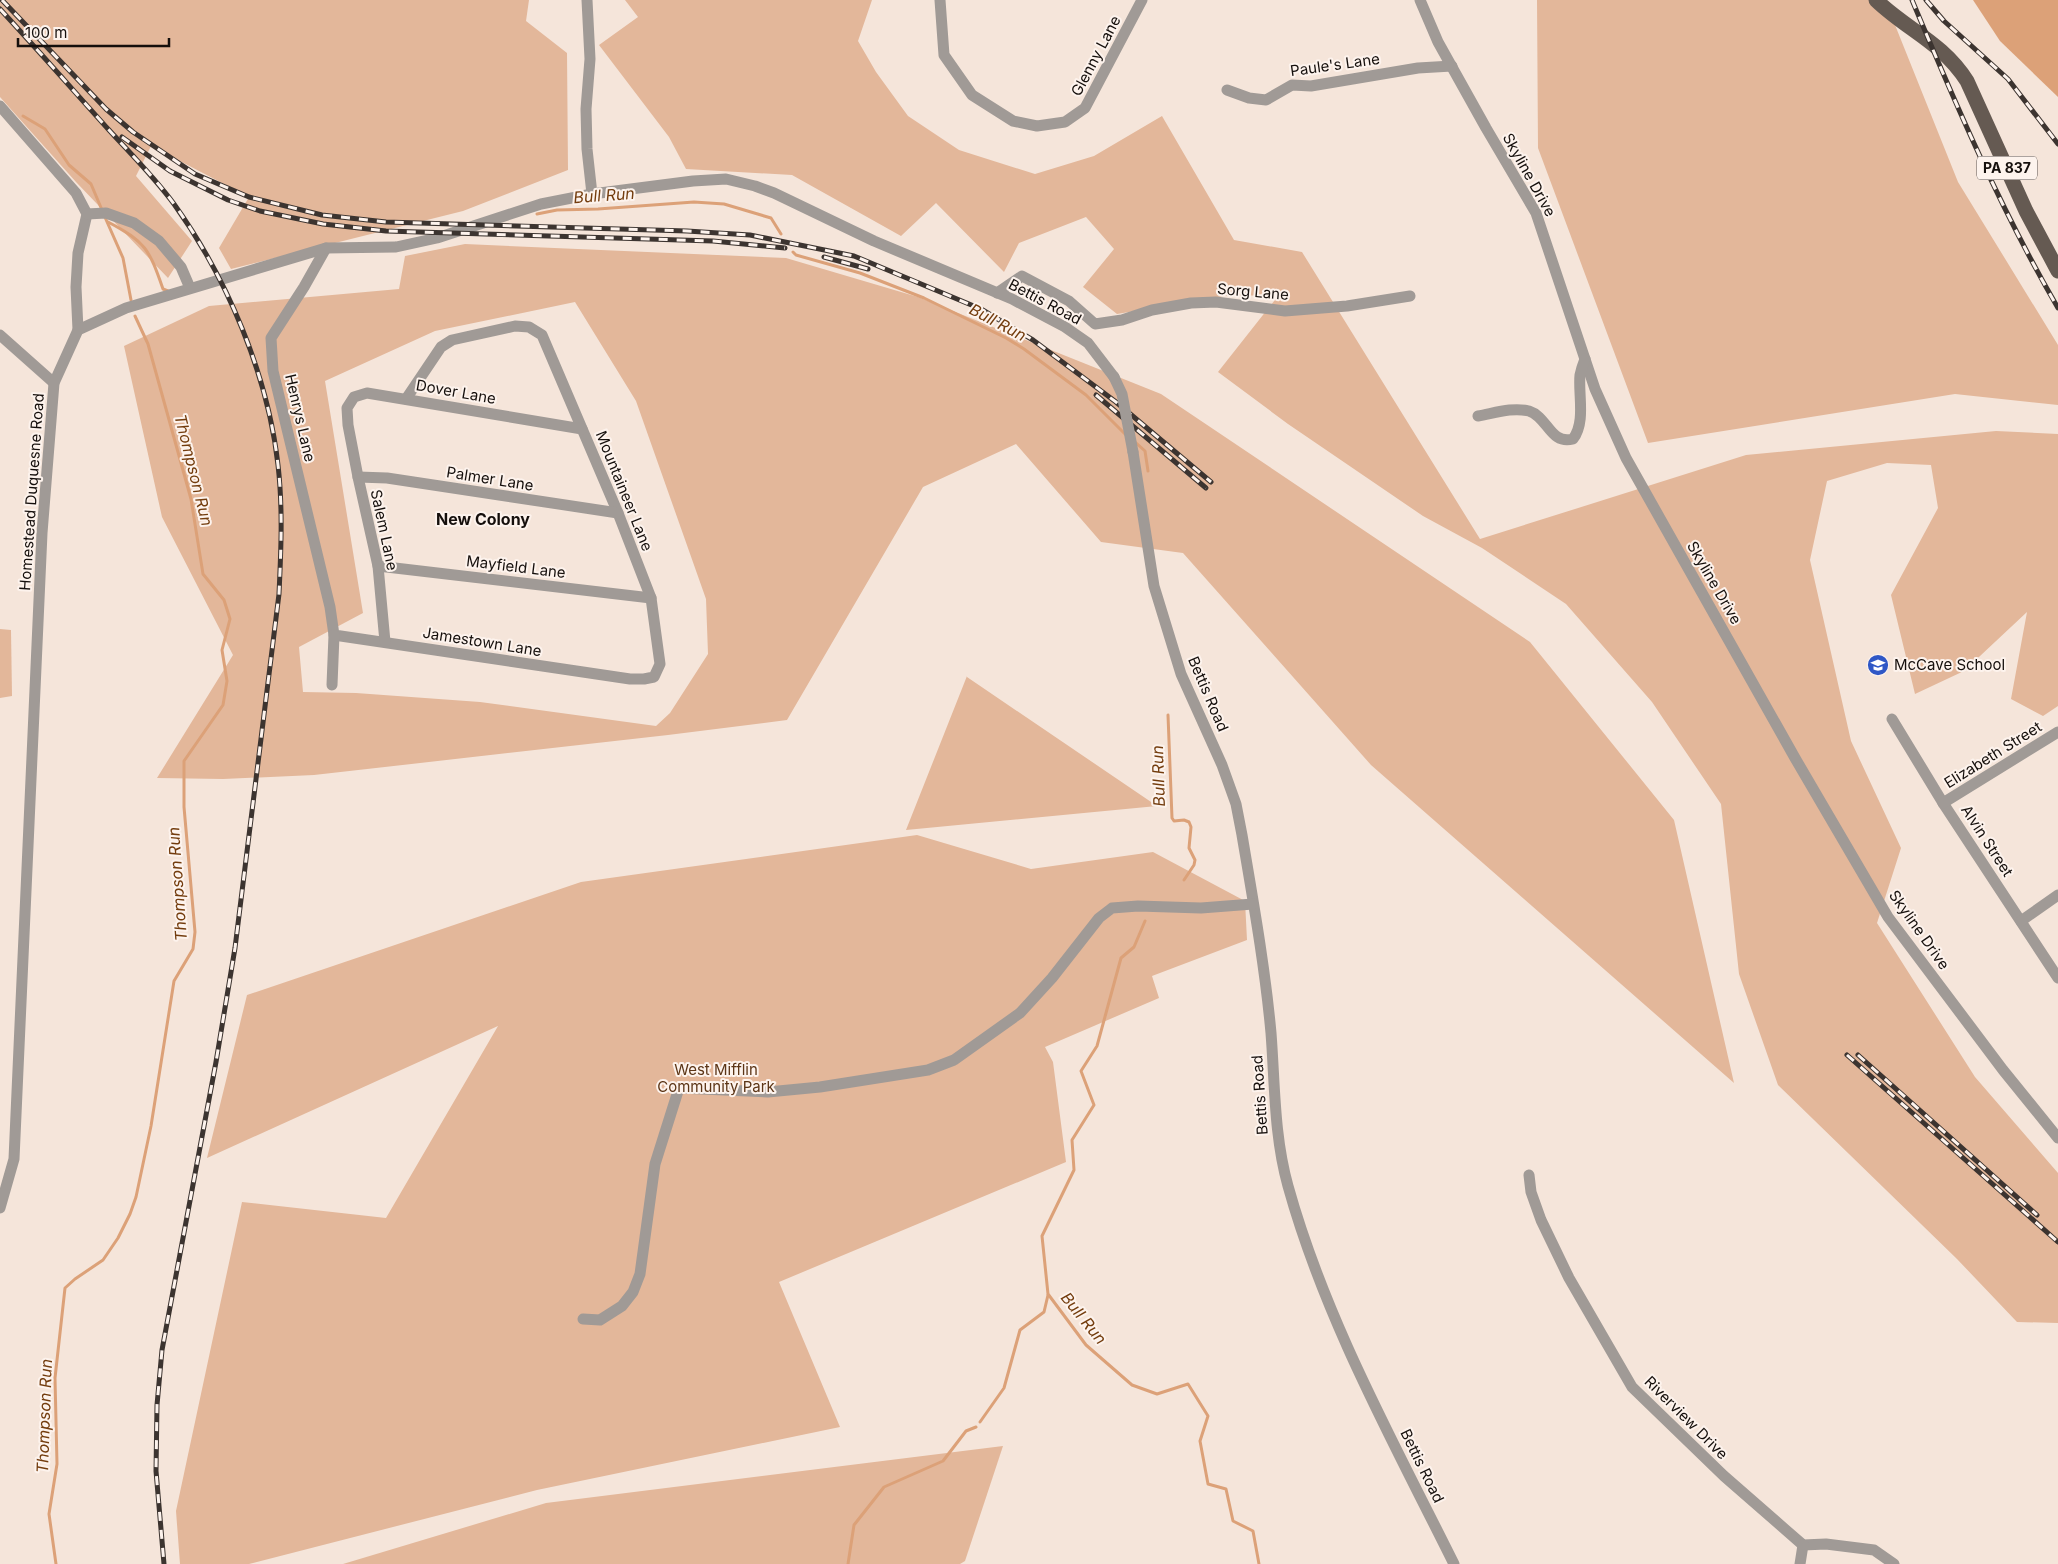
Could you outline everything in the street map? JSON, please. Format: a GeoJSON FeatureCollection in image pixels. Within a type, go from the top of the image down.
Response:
{"type":"FeatureCollection","features":[{"type":"Feature","properties":{"kind":"main road","name":"PA 837"},"geometry":{"type":"LineString","coordinates":[[1876,0],[1938,48],[1956,65],[1967,81],[2026,211],[2058,271]]}},
{"type":"Feature","properties":{"kind":"street"},"geometry":{"type":"LineString","coordinates":[[0,106],[76,193],[87,214],[78,252],[76,286],[78,330],[126,308],[326,248],[350,246],[396,247],[437,238],[540,204],[592,194],[587,149],[586,109],[590,60],[587,0]]}},
{"type":"Feature","properties":{"kind":"street","name":"Glenny Lane"},"geometry":{"type":"LineString","coordinates":[[940,0],[944,55],[972,95],[1013,121],[1037,126],[1065,122],[1085,108],[1142,0]]}},
{"type":"Feature","properties":{"kind":"street","name":"Skyline Drive"},"geometry":{"type":"LineString","coordinates":[[1420,0],[1452,66],[1536,213],[1595,389],[1626,458],[1795,758],[1888,917],[2003,1070],[2058,1138]]}},
{"type":"Feature","properties":{"kind":"street","name":"Paule's Lane"},"geometry":{"type":"LineString","coordinates":[[1227,90],[1249,98],[1266,100],[1292,85],[1310,86],[1418,68],[1452,66]]}},
{"type":"Feature","properties":{"kind":"street","name":"Bettis Road"},"geometry":{"type":"LineString","coordinates":[[592,194],[726,179],[755,186],[774,193],[874,242],[997,293],[1064,327],[1088,343],[1114,377],[1122,394],[1128,415],[1154,586],[1181,674],[1222,765],[1236,804],[1253,904],[1271,1032],[1279,1148],[1288,1186],[1328,1302],[1372,1398],[1454,1564]]}},
{"type":"Feature","properties":{"kind":"street"},"geometry":{"type":"LineString","coordinates":[[87,214],[102,213],[134,223],[159,241],[180,267],[190,288]]}},
{"type":"Feature","properties":{"kind":"street","name":"Henrys Lane"},"geometry":{"type":"LineString","coordinates":[[326,248],[304,287],[271,338],[273,372],[330,607],[334,635]]}},
{"type":"Feature","properties":{"kind":"street","name":"Sorg Lane"},"geometry":{"type":"LineString","coordinates":[[997,293],[1022,276],[1069,301],[1095,324],[1122,320],[1152,310],[1191,303],[1216,302],[1285,311],[1347,306],[1410,296]]}},
{"type":"Feature","properties":{"kind":"street","name":"Mountaineer Lane"},"geometry":{"type":"LineString","coordinates":[[406,399],[441,347],[452,340],[514,326],[530,327],[542,334],[618,513],[651,598],[660,664],[654,677]]}},
{"type":"Feature","properties":{"kind":"street","name":"Homestead Duquesne Road"},"geometry":{"type":"LineString","coordinates":[[0,1208],[14,1159],[42,532],[54,383],[78,330]]}},
{"type":"Feature","properties":{"kind":"street"},"geometry":{"type":"LineString","coordinates":[[0,335],[54,383]]}},
{"type":"Feature","properties":{"kind":"street"},"geometry":{"type":"LineString","coordinates":[[1478,416],[1514,409],[1530,412],[1540,416],[1556,438],[1563,440],[1573,439],[1579,421],[1580,373],[1585,359]]}},
{"type":"Feature","properties":{"kind":"street","name":"Dover Lane"},"geometry":{"type":"LineString","coordinates":[[348,425],[348,408],[354,398],[367,394],[582,429]]}},
{"type":"Feature","properties":{"kind":"street","name":"Salem Lane"},"geometry":{"type":"LineString","coordinates":[[348,425],[378,566],[385,642]]}},
{"type":"Feature","properties":{"kind":"street","name":"Palmer Lane"},"geometry":{"type":"LineString","coordinates":[[358,478],[387,478],[618,513]]}},
{"type":"Feature","properties":{"kind":"street","name":"Mayfield Lane"},"geometry":{"type":"LineString","coordinates":[[378,566],[651,598]]}},
{"type":"Feature","properties":{"kind":"street"},"geometry":{"type":"LineString","coordinates":[[332,685],[334,635]]}},
{"type":"Feature","properties":{"kind":"street","name":"Jamestown Lane"},"geometry":{"type":"LineString","coordinates":[[334,635],[630,679],[644,680],[654,677]]}},
{"type":"Feature","properties":{"kind":"street","name":"Alvin Street"},"geometry":{"type":"LineString","coordinates":[[1892,719],[1943,802],[2058,978]]}},
{"type":"Feature","properties":{"kind":"street","name":"Elizabeth Street"},"geometry":{"type":"LineString","coordinates":[[1943,802],[2058,732]]}},
{"type":"Feature","properties":{"kind":"street"},"geometry":{"type":"LineString","coordinates":[[2021,920],[2058,895]]}},
{"type":"Feature","properties":{"kind":"street"},"geometry":{"type":"LineString","coordinates":[[583,1319],[600,1320],[622,1306],[633,1292],[640,1274],[655,1164],[679,1088],[768,1092],[820,1087],[928,1070],[954,1060],[1020,1013],[1052,978],[1098,918],[1112,908],[1138,906],[1201,908],[1253,904]]}},
{"type":"Feature","properties":{"kind":"street","name":"Riverview Drive"},"geometry":{"type":"LineString","coordinates":[[1529,1175],[1531,1192],[1541,1220],[1561,1261],[1632,1386],[1724,1476],[1803,1545]]}},
{"type":"Feature","properties":{"kind":"street"},"geometry":{"type":"LineString","coordinates":[[1800,1564],[1803,1545],[1826,1544],[1874,1550],[1894,1564]]}},
{"type":"Feature","properties":{"kind":"green space"},"geometry":{"type":"Polygon","coordinates":[[[0,0],[529,0],[526,21],[567,53],[568,170],[463,211],[231,269],[219,248],[249,197],[151,146],[136,176],[192,241],[168,278],[76,182],[0,97],[0,0]]]}},
{"type":"Feature","properties":{"kind":"green space"},"geometry":{"type":"Polygon","coordinates":[[[625,0],[872,0],[858,41],[876,72],[908,116],[959,150],[1035,174],[1094,156],[1162,116],[1234,240],[1302,252],[1480,539],[1746,455],[1996,431],[2058,434],[2058,706],[2043,716],[2011,699],[2027,612],[1964,671],[1915,694],[1891,595],[1938,508],[1931,465],[1887,463],[1827,481],[1810,560],[1851,741],[1901,848],[1877,923],[1975,1077],[2058,1173],[2058,1323],[2017,1322],[1957,1259],[1778,1085],[1739,974],[1721,804],[1652,702],[1566,604],[1482,548],[1423,516],[1288,424],[1218,372],[1278,296],[1230,295],[1117,314],[1083,287],[1114,249],[1086,217],[1019,243],[1004,272],[936,203],[901,236],[792,175],[686,169],[669,137],[599,45],[638,17],[625,0]]]}},
{"type":"Feature","properties":{"kind":"green space"},"geometry":{"type":"Polygon","coordinates":[[[1537,0],[1885,0],[1958,182],[2058,345],[2058,405],[1955,394],[1648,443],[1538,148],[1537,0]]]}},
{"type":"Feature","properties":{"kind":"green space"},"geometry":{"type":"Polygon","coordinates":[[[465,244],[786,258],[918,297],[1161,394],[1530,642],[1674,820],[1734,1083],[1371,765],[1183,553],[1101,542],[1016,444],[923,487],[787,720],[314,775],[223,779],[157,778],[233,655],[162,517],[124,346],[209,306],[399,289],[405,256],[465,244]],[[575,302],[435,331],[325,381],[363,613],[299,647],[303,692],[356,693],[480,702],[656,726],[670,713],[708,654],[706,599],[636,401],[575,302]]]}},
{"type":"Feature","properties":{"kind":"green space"},"geometry":{"type":"Polygon","coordinates":[[[0,629],[11,630],[12,696],[0,698],[0,629]]]}},
{"type":"Feature","properties":{"kind":"green space"},"geometry":{"type":"Polygon","coordinates":[[[967,677],[1157,806],[906,830],[967,677]]]}},
{"type":"Feature","properties":{"kind":"green space","name":"West Mifflin Community Park"},"geometry":{"type":"Polygon","coordinates":[[[917,835],[1031,869],[1153,852],[1245,901],[1247,940],[1152,976],[1159,998],[1045,1047],[1053,1062],[1066,1162],[779,1282],[840,1427],[537,1490],[249,1564],[180,1564],[176,1511],[242,1202],[386,1218],[498,1026],[207,1158],[247,995],[581,882],[917,835]]]}},
{"type":"Feature","properties":{"kind":"green space"},"geometry":{"type":"Polygon","coordinates":[[[1003,1446],[965,1561],[960,1564],[343,1564],[546,1503],[1003,1446]]]}},
{"type":"Feature","properties":{"kind":"shaded area"},"geometry":{"type":"Polygon","coordinates":[[[1973,0],[2058,0],[2058,97],[2000,41],[1973,0]]]}},
{"type":"Feature","properties":{"kind":"waterway","name":"Thompson Run"},"geometry":{"type":"LineString","coordinates":[[23,116],[45,129],[69,165],[91,184],[102,210]]}},
{"type":"Feature","properties":{"kind":"waterway","name":"Bull Run"},"geometry":{"type":"LineString","coordinates":[[537,214],[557,210],[694,202],[724,204],[771,218],[781,234]]}},
{"type":"Feature","properties":{"kind":"waterway","name":"Thompson Run"},"geometry":{"type":"LineString","coordinates":[[104,215],[123,258],[131,300]]}},
{"type":"Feature","properties":{"kind":"waterway","name":"Bull Run"},"geometry":{"type":"LineString","coordinates":[[108,222],[138,241],[154,264],[163,289],[168,291]]}},
{"type":"Feature","properties":{"kind":"waterway","name":"Bull Run"},"geometry":{"type":"LineString","coordinates":[[793,252],[796,255],[860,273],[924,298],[1006,338],[1086,395],[1126,435]]}},
{"type":"Feature","properties":{"kind":"waterway","name":"Thompson Run"},"geometry":{"type":"LineString","coordinates":[[56,1564],[49,1514],[57,1464],[55,1378],[65,1288],[103,1260],[118,1238],[136,1197],[151,1126],[174,981],[193,949],[195,932],[184,807],[184,761],[223,705],[227,681],[222,650],[230,619],[224,600],[203,574],[191,499],[148,344],[135,316]]}},
{"type":"Feature","properties":{"kind":"waterway","name":"Bull Run"},"geometry":{"type":"LineString","coordinates":[[1135,442],[1145,451],[1148,471]]}},
{"type":"Feature","properties":{"kind":"waterway","name":"Bull Run"},"geometry":{"type":"LineString","coordinates":[[1168,715],[1172,818],[1174,821],[1184,820],[1189,822],[1191,827],[1189,848],[1195,860],[1194,865],[1184,880]]}},
{"type":"Feature","properties":{"kind":"waterway","name":"Bull Run"},"geometry":{"type":"LineString","coordinates":[[1145,921],[1134,947],[1121,958],[1097,1046],[1081,1071],[1094,1105],[1072,1140],[1074,1170],[1042,1236],[1048,1294],[1086,1345],[1132,1385],[1157,1394],[1188,1384],[1208,1416],[1200,1441],[1208,1484],[1226,1489],[1233,1521],[1253,1531],[1259,1564]]}},
{"type":"Feature","properties":{"kind":"waterway"},"geometry":{"type":"LineString","coordinates":[[980,1422],[1004,1388],[1020,1330],[1044,1312],[1048,1295]]}},
{"type":"Feature","properties":{"kind":"waterway"},"geometry":{"type":"LineString","coordinates":[[848,1564],[854,1525],[884,1487],[943,1461],[966,1431],[976,1427]]}},
{"type":"Feature","properties":{"kind":"railway"},"geometry":{"type":"LineString","coordinates":[[2,0],[106,109],[133,132],[195,174],[249,197],[322,215],[386,222],[687,231],[750,235],[854,256],[981,309],[1033,340],[1116,402],[1211,482]]}},
{"type":"Feature","properties":{"kind":"railway"},"geometry":{"type":"LineString","coordinates":[[1912,0],[1998,195],[2058,308]]}},
{"type":"Feature","properties":{"kind":"railway"},"geometry":{"type":"LineString","coordinates":[[1926,0],[1944,21],[2008,79],[2058,144]]}},
{"type":"Feature","properties":{"kind":"railway"},"geometry":{"type":"LineString","coordinates":[[0,9],[167,194],[211,263],[228,295],[255,362],[273,431],[280,481],[281,546],[279,594],[235,948],[216,1062],[162,1350],[157,1405],[156,1471],[164,1564]]}},
{"type":"Feature","properties":{"kind":"railway"},"geometry":{"type":"LineString","coordinates":[[122,137],[170,171],[228,200],[260,211],[323,224],[386,231],[713,241],[785,248]]}},
{"type":"Feature","properties":{"kind":"railway"},"geometry":{"type":"LineString","coordinates":[[824,257],[868,269]]}},
{"type":"Feature","properties":{"kind":"railway"},"geometry":{"type":"LineString","coordinates":[[1096,395],[1206,488]]}},
{"type":"Feature","properties":{"kind":"railway"},"geometry":{"type":"LineString","coordinates":[[1847,1055],[2058,1242]]}},
{"type":"Feature","properties":{"kind":"railway"},"geometry":{"type":"LineString","coordinates":[[1858,1055],[2037,1215]]}},
{"type":"Feature","properties":{"kind":"place","name":"McCave School"},"geometry":{"type":"Point","coordinates":[1878,665]}},
{"type":"Feature","properties":{"kind":"district","name":"New Colony"},"geometry":{"type":"Point","coordinates":[483,519]}}]}
